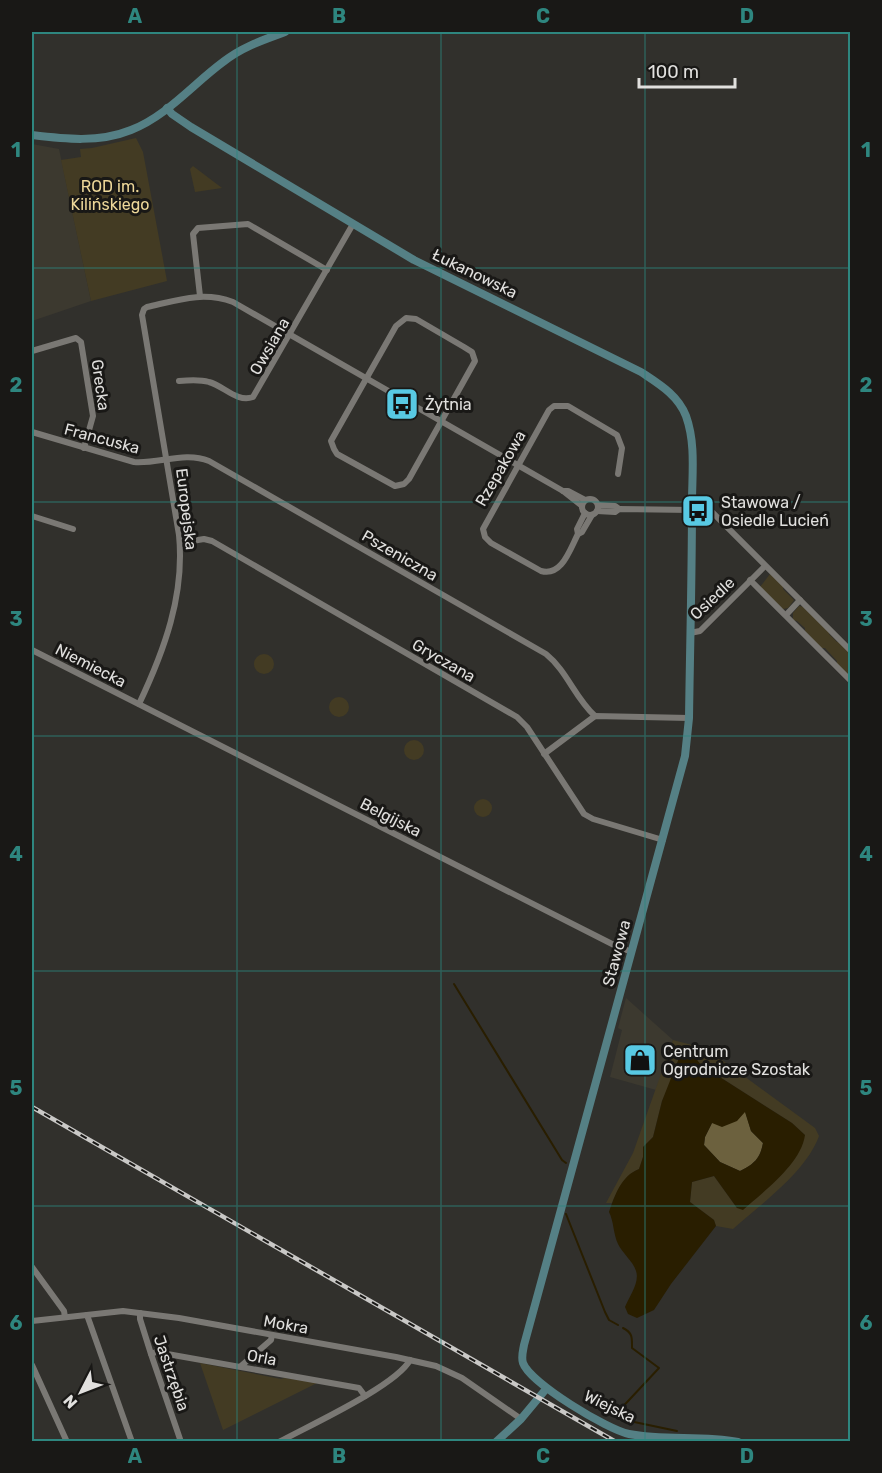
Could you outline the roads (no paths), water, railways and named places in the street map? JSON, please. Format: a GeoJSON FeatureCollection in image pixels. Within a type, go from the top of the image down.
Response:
{"type":"FeatureCollection","features":[{"type":"Feature","properties":{"kind":"street"},"geometry":{"type":"LineString","coordinates":[[32,135],[64,139],[104,138],[137,128],[156,117],[224,60],[252,44],[285,32]]}},
{"type":"Feature","properties":{"kind":"street","name":"Łukanowska"},"geometry":{"type":"LineString","coordinates":[[167,108],[191,127],[420,263],[641,372],[669,391],[683,410],[690,431],[692,506]]}},
{"type":"Feature","properties":{"kind":"street"},"geometry":{"type":"LineString","coordinates":[[327,270],[264,231],[248,224],[201,227],[193,234],[200,296],[216,297],[233,302],[563,491],[568,491],[584,507],[615,512],[619,509],[704,504],[850,650]]}},
{"type":"Feature","properties":{"kind":"street","name":"Owsiana"},"geometry":{"type":"LineString","coordinates":[[179,381],[208,381],[241,398],[250,398],[258,392],[353,224]]}},
{"type":"Feature","properties":{"kind":"street","name":"Europejska"},"geometry":{"type":"LineString","coordinates":[[139,704],[167,638],[178,587],[180,543],[143,312],[147,307],[200,296]]}},
{"type":"Feature","properties":{"kind":"street"},"geometry":{"type":"LineString","coordinates":[[412,318],[472,352],[475,361],[409,479],[401,485],[391,485],[337,454],[332,444],[332,438],[366,378],[396,326],[402,320],[412,318]]}},
{"type":"Feature","properties":{"kind":"street","name":"Grecka"},"geometry":{"type":"LineString","coordinates":[[32,351],[76,338],[81,342],[93,416],[84,448]]}},
{"type":"Feature","properties":{"kind":"street","name":"Rzepakowa"},"geometry":{"type":"LineString","coordinates":[[596,510],[582,532],[578,534],[558,569],[549,572],[541,571],[488,540],[483,532],[483,524],[549,410],[554,406],[563,405],[617,435],[622,448],[618,474]]}},
{"type":"Feature","properties":{"kind":"street","name":"Francuska"},"geometry":{"type":"LineString","coordinates":[[32,432],[134,462],[167,460]]}},
{"type":"Feature","properties":{"kind":"street","name":"Pszeniczna"},"geometry":{"type":"LineString","coordinates":[[167,460],[193,456],[209,461],[546,654],[558,665],[586,707],[595,716]]}},
{"type":"Feature","properties":{"kind":"street"},"geometry":{"type":"LineString","coordinates":[[584,507],[593,499],[596,510]]}},
{"type":"Feature","properties":{"kind":"street","name":"Stawowa"},"geometry":{"type":"LineString","coordinates":[[546,1389],[525,1367],[522,1353],[682,770],[689,718],[692,506]]}},
{"type":"Feature","properties":{"kind":"street","name":"Rzepakowa"},"geometry":{"type":"LineString","coordinates":[[578,534],[577,529],[584,507]]}},
{"type":"Feature","properties":{"kind":"street"},"geometry":{"type":"LineString","coordinates":[[32,516],[73,529]]}},
{"type":"Feature","properties":{"kind":"street","name":"Gryczana"},"geometry":{"type":"LineString","coordinates":[[180,543],[204,539],[212,541],[498,706],[522,722],[586,816],[663,840]]}},
{"type":"Feature","properties":{"kind":"street","name":"Osiedle"},"geometry":{"type":"LineString","coordinates":[[690,633],[700,631],[765,566]]}},
{"type":"Feature","properties":{"kind":"street","name":"Osiedle"},"geometry":{"type":"LineString","coordinates":[[750,580],[850,680]]}},
{"type":"Feature","properties":{"kind":"street"},"geometry":{"type":"LineString","coordinates":[[786,615],[800,600]]}},
{"type":"Feature","properties":{"kind":"street","name":"Niemiecka"},"geometry":{"type":"LineString","coordinates":[[32,650],[139,704]]}},
{"type":"Feature","properties":{"kind":"street","name":"Belgijska"},"geometry":{"type":"LineString","coordinates":[[139,704],[616,946],[632,952]]}},
{"type":"Feature","properties":{"kind":"street"},"geometry":{"type":"LineString","coordinates":[[544,754],[595,716],[689,718]]}},
{"type":"Feature","properties":{"kind":"street"},"geometry":{"type":"LineString","coordinates":[[32,1267],[64,1311],[65,1317]]}},
{"type":"Feature","properties":{"kind":"street","name":"Mokra"},"geometry":{"type":"LineString","coordinates":[[32,1321],[123,1311],[410,1360],[436,1366],[462,1378],[521,1419]]}},
{"type":"Feature","properties":{"kind":"street","name":"Jastrzębia"},"geometry":{"type":"LineString","coordinates":[[140,1313],[140,1320],[181,1442]]}},
{"type":"Feature","properties":{"kind":"street"},"geometry":{"type":"LineString","coordinates":[[87,1315],[132,1442]]}},
{"type":"Feature","properties":{"kind":"street"},"geometry":{"type":"LineString","coordinates":[[241,1366],[271,1340],[272,1335]]}},
{"type":"Feature","properties":{"kind":"street","name":"Orla"},"geometry":{"type":"LineString","coordinates":[[151,1354],[156,1352],[360,1388],[365,1396]]}},
{"type":"Feature","properties":{"kind":"street"},"geometry":{"type":"LineString","coordinates":[[279,1442],[365,1396],[405,1370],[410,1360]]}},
{"type":"Feature","properties":{"kind":"street"},"geometry":{"type":"LineString","coordinates":[[32,1365],[67,1442]]}},
{"type":"Feature","properties":{"kind":"street"},"geometry":{"type":"LineString","coordinates":[[497,1441],[521,1419],[546,1389]]}},
{"type":"Feature","properties":{"kind":"street","name":"Wiejska"},"geometry":{"type":"LineString","coordinates":[[546,1389],[615,1429],[628,1434],[709,1437],[738,1442]]}},
{"type":"Feature","properties":{"kind":"waterway"},"geometry":{"type":"LineString","coordinates":[[454,984],[566,1163]]}},
{"type":"Feature","properties":{"kind":"waterway"},"geometry":{"type":"LineString","coordinates":[[566,1214],[605,1312],[609,1320],[618,1325]]}},
{"type":"Feature","properties":{"kind":"waterway"},"geometry":{"type":"LineString","coordinates":[[615,1415],[659,1368],[632,1348],[631,1336],[623,1328]]}},
{"type":"Feature","properties":{"kind":"waterway"},"geometry":{"type":"LineString","coordinates":[[620,1419],[677,1431]]}},
{"type":"Feature","properties":{"kind":"railway"},"geometry":{"type":"LineString","coordinates":[[32,1107],[616,1442]]}},
{"type":"Feature","properties":{"kind":"place","name":"Żytnia"},"geometry":{"type":"Point","coordinates":[402,404]}},
{"type":"Feature","properties":{"kind":"place","name":"Stawowa / Osiedle Lucień"},"geometry":{"type":"Point","coordinates":[698,511]}},
{"type":"Feature","properties":{"kind":"place","name":"Centrum Ogrodnicze Szostak"},"geometry":{"type":"Point","coordinates":[640,1060]}},
{"type":"Feature","properties":{"kind":"park label","name":"ROD im. Kilińskiego"},"geometry":{"type":"Point","coordinates":[110,195]}}]}
